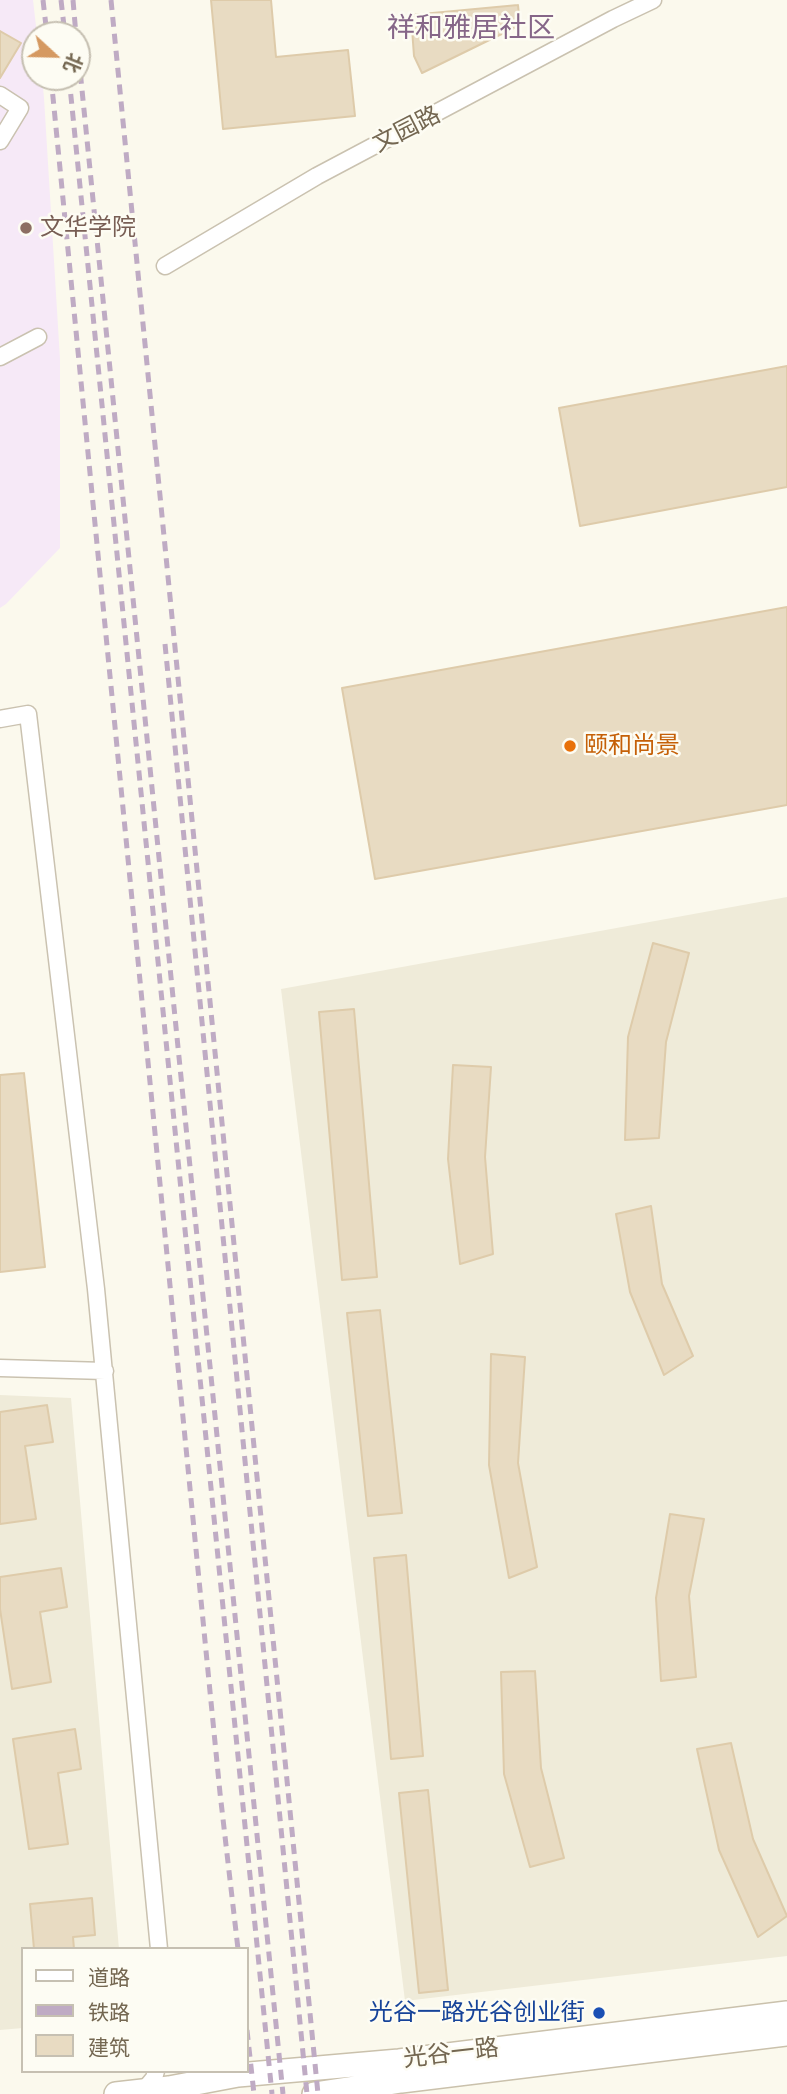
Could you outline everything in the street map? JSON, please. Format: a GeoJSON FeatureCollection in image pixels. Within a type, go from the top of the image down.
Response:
{"type":"FeatureCollection","features":[{"type":"Feature","properties":{"kind":"main road","name":"光谷一路"},"geometry":{"type":"LineString","coordinates":[[116,2094],[150,2081],[399,2061],[787,2013]]}},
{"type":"Feature","properties":{"kind":"main road","name":"光谷一路"},"geometry":{"type":"LineString","coordinates":[[314,2094],[787,2034]]}},
{"type":"Feature","properties":{"kind":"street","name":"文园路"},"geometry":{"type":"LineString","coordinates":[[164,266],[317,176],[653,0]]}},
{"type":"Feature","properties":{"kind":"street"},"geometry":{"type":"LineString","coordinates":[[0,95],[20,108],[0,141]]}},
{"type":"Feature","properties":{"kind":"street"},"geometry":{"type":"LineString","coordinates":[[0,357],[38,337]]}},
{"type":"Feature","properties":{"kind":"street"},"geometry":{"type":"LineString","coordinates":[[0,719],[28,714],[105,1371],[159,1947]]}},
{"type":"Feature","properties":{"kind":"street"},"geometry":{"type":"LineString","coordinates":[[0,1368],[105,1371]]}},
{"type":"Feature","properties":{"kind":"shaded area","name":"文华学院"},"geometry":{"type":"Polygon","coordinates":[[[0,0],[33,0],[35,21],[21,21],[21,91],[43,91],[44,98],[60,359],[60,548],[0,608],[0,0]]]}},
{"type":"Feature","properties":{"kind":"shaded area"},"geometry":{"type":"Polygon","coordinates":[[[787,897],[787,1956],[405,2001],[281,989],[787,897]]]}},
{"type":"Feature","properties":{"kind":"shaded area"},"geometry":{"type":"Polygon","coordinates":[[[0,1395],[71,1398],[119,1947],[21,1947],[21,2028],[0,2030],[0,1395]]]}},
{"type":"Feature","properties":{"kind":"building"},"geometry":{"type":"Polygon","coordinates":[[[211,0],[271,0],[276,57],[348,50],[355,116],[223,129],[211,0]]]}},
{"type":"Feature","properties":{"kind":"building"},"geometry":{"type":"Polygon","coordinates":[[[518,5],[520,25],[422,73],[414,56],[411,15],[518,5]]]}},
{"type":"Feature","properties":{"kind":"building"},"geometry":{"type":"Polygon","coordinates":[[[0,31],[21,43],[0,78],[0,31]]]}},
{"type":"Feature","properties":{"kind":"building"},"geometry":{"type":"Polygon","coordinates":[[[787,366],[787,487],[580,526],[559,408],[787,366]]]}},
{"type":"Feature","properties":{"kind":"building","name":"颐和尚景"},"geometry":{"type":"Polygon","coordinates":[[[787,607],[787,805],[375,879],[342,688],[787,607]]]}},
{"type":"Feature","properties":{"kind":"building"},"geometry":{"type":"Polygon","coordinates":[[[653,943],[689,953],[666,1042],[659,1138],[625,1140],[628,1037],[653,943]]]}},
{"type":"Feature","properties":{"kind":"building"},"geometry":{"type":"Polygon","coordinates":[[[354,1009],[377,1277],[342,1280],[319,1012],[354,1009]]]}},
{"type":"Feature","properties":{"kind":"building"},"geometry":{"type":"Polygon","coordinates":[[[453,1065],[491,1067],[485,1157],[493,1254],[460,1264],[448,1159],[453,1065]]]}},
{"type":"Feature","properties":{"kind":"building"},"geometry":{"type":"Polygon","coordinates":[[[24,1073],[45,1267],[0,1272],[0,1075],[24,1073]]]}},
{"type":"Feature","properties":{"kind":"building"},"geometry":{"type":"Polygon","coordinates":[[[651,1206],[662,1284],[693,1356],[664,1375],[630,1292],[616,1214],[651,1206]]]}},
{"type":"Feature","properties":{"kind":"building"},"geometry":{"type":"Polygon","coordinates":[[[380,1310],[402,1513],[368,1516],[347,1313],[380,1310]]]}},
{"type":"Feature","properties":{"kind":"building"},"geometry":{"type":"Polygon","coordinates":[[[491,1354],[525,1357],[518,1463],[537,1567],[509,1578],[489,1465],[491,1354]]]}},
{"type":"Feature","properties":{"kind":"building"},"geometry":{"type":"Polygon","coordinates":[[[47,1405],[53,1442],[25,1446],[36,1519],[0,1524],[0,1412],[47,1405]]]}},
{"type":"Feature","properties":{"kind":"building"},"geometry":{"type":"Polygon","coordinates":[[[670,1514],[704,1519],[689,1596],[696,1677],[661,1681],[656,1598],[670,1514]]]}},
{"type":"Feature","properties":{"kind":"building"},"geometry":{"type":"Polygon","coordinates":[[[406,1555],[423,1756],[391,1759],[374,1558],[406,1555]]]}},
{"type":"Feature","properties":{"kind":"building"},"geometry":{"type":"Polygon","coordinates":[[[61,1568],[67,1607],[40,1612],[51,1682],[12,1689],[0,1609],[0,1577],[61,1568]]]}},
{"type":"Feature","properties":{"kind":"building"},"geometry":{"type":"Polygon","coordinates":[[[535,1671],[541,1768],[564,1858],[530,1867],[504,1774],[501,1672],[535,1671]]]}},
{"type":"Feature","properties":{"kind":"building"},"geometry":{"type":"Polygon","coordinates":[[[75,1729],[81,1769],[58,1773],[68,1844],[29,1849],[13,1739],[75,1729]]]}},
{"type":"Feature","properties":{"kind":"building"},"geometry":{"type":"Polygon","coordinates":[[[731,1743],[753,1839],[787,1916],[758,1937],[719,1850],[697,1749],[731,1743]]]}},
{"type":"Feature","properties":{"kind":"building"},"geometry":{"type":"Polygon","coordinates":[[[428,1790],[448,1990],[419,1993],[399,1793],[428,1790]]]}},
{"type":"Feature","properties":{"kind":"building"},"geometry":{"type":"Polygon","coordinates":[[[92,1898],[95,1935],[73,1937],[74,1947],[34,1947],[30,1904],[92,1898]]]}},
{"type":"Feature","properties":{"kind":"railway"},"geometry":{"type":"LineString","coordinates":[[43,0],[45,21]]}},
{"type":"Feature","properties":{"kind":"railway"},"geometry":{"type":"LineString","coordinates":[[61,0],[63,21]]}},
{"type":"Feature","properties":{"kind":"railway"},"geometry":{"type":"LineString","coordinates":[[73,0],[75,21]]}},
{"type":"Feature","properties":{"kind":"railway"},"geometry":{"type":"LineString","coordinates":[[111,0],[318,2094]]}},
{"type":"Feature","properties":{"kind":"railway"},"geometry":{"type":"LineString","coordinates":[[52,91],[220,1793],[238,1947]]}},
{"type":"Feature","properties":{"kind":"railway"},"geometry":{"type":"LineString","coordinates":[[70,91],[272,2094]]}},
{"type":"Feature","properties":{"kind":"railway"},"geometry":{"type":"LineString","coordinates":[[82,91],[283,2094]]}},
{"type":"Feature","properties":{"kind":"railway"},"geometry":{"type":"LineString","coordinates":[[165,644],[307,2094]]}},
{"type":"Feature","properties":{"kind":"railway"},"geometry":{"type":"LineString","coordinates":[[248,2039],[254,2094]]}},
{"type":"Feature","properties":{"kind":"place","name":"文华学院"},"geometry":{"type":"Point","coordinates":[26,228]}},
{"type":"Feature","properties":{"kind":"place","name":"颐和尚景"},"geometry":{"type":"Point","coordinates":[570,746]}},
{"type":"Feature","properties":{"kind":"place","name":"光谷一路光谷创业街"},"geometry":{"type":"Point","coordinates":[599,2013]}},
{"type":"Feature","properties":{"kind":"district","name":"祥和雅居社区"},"geometry":{"type":"Point","coordinates":[471,29]}}]}
